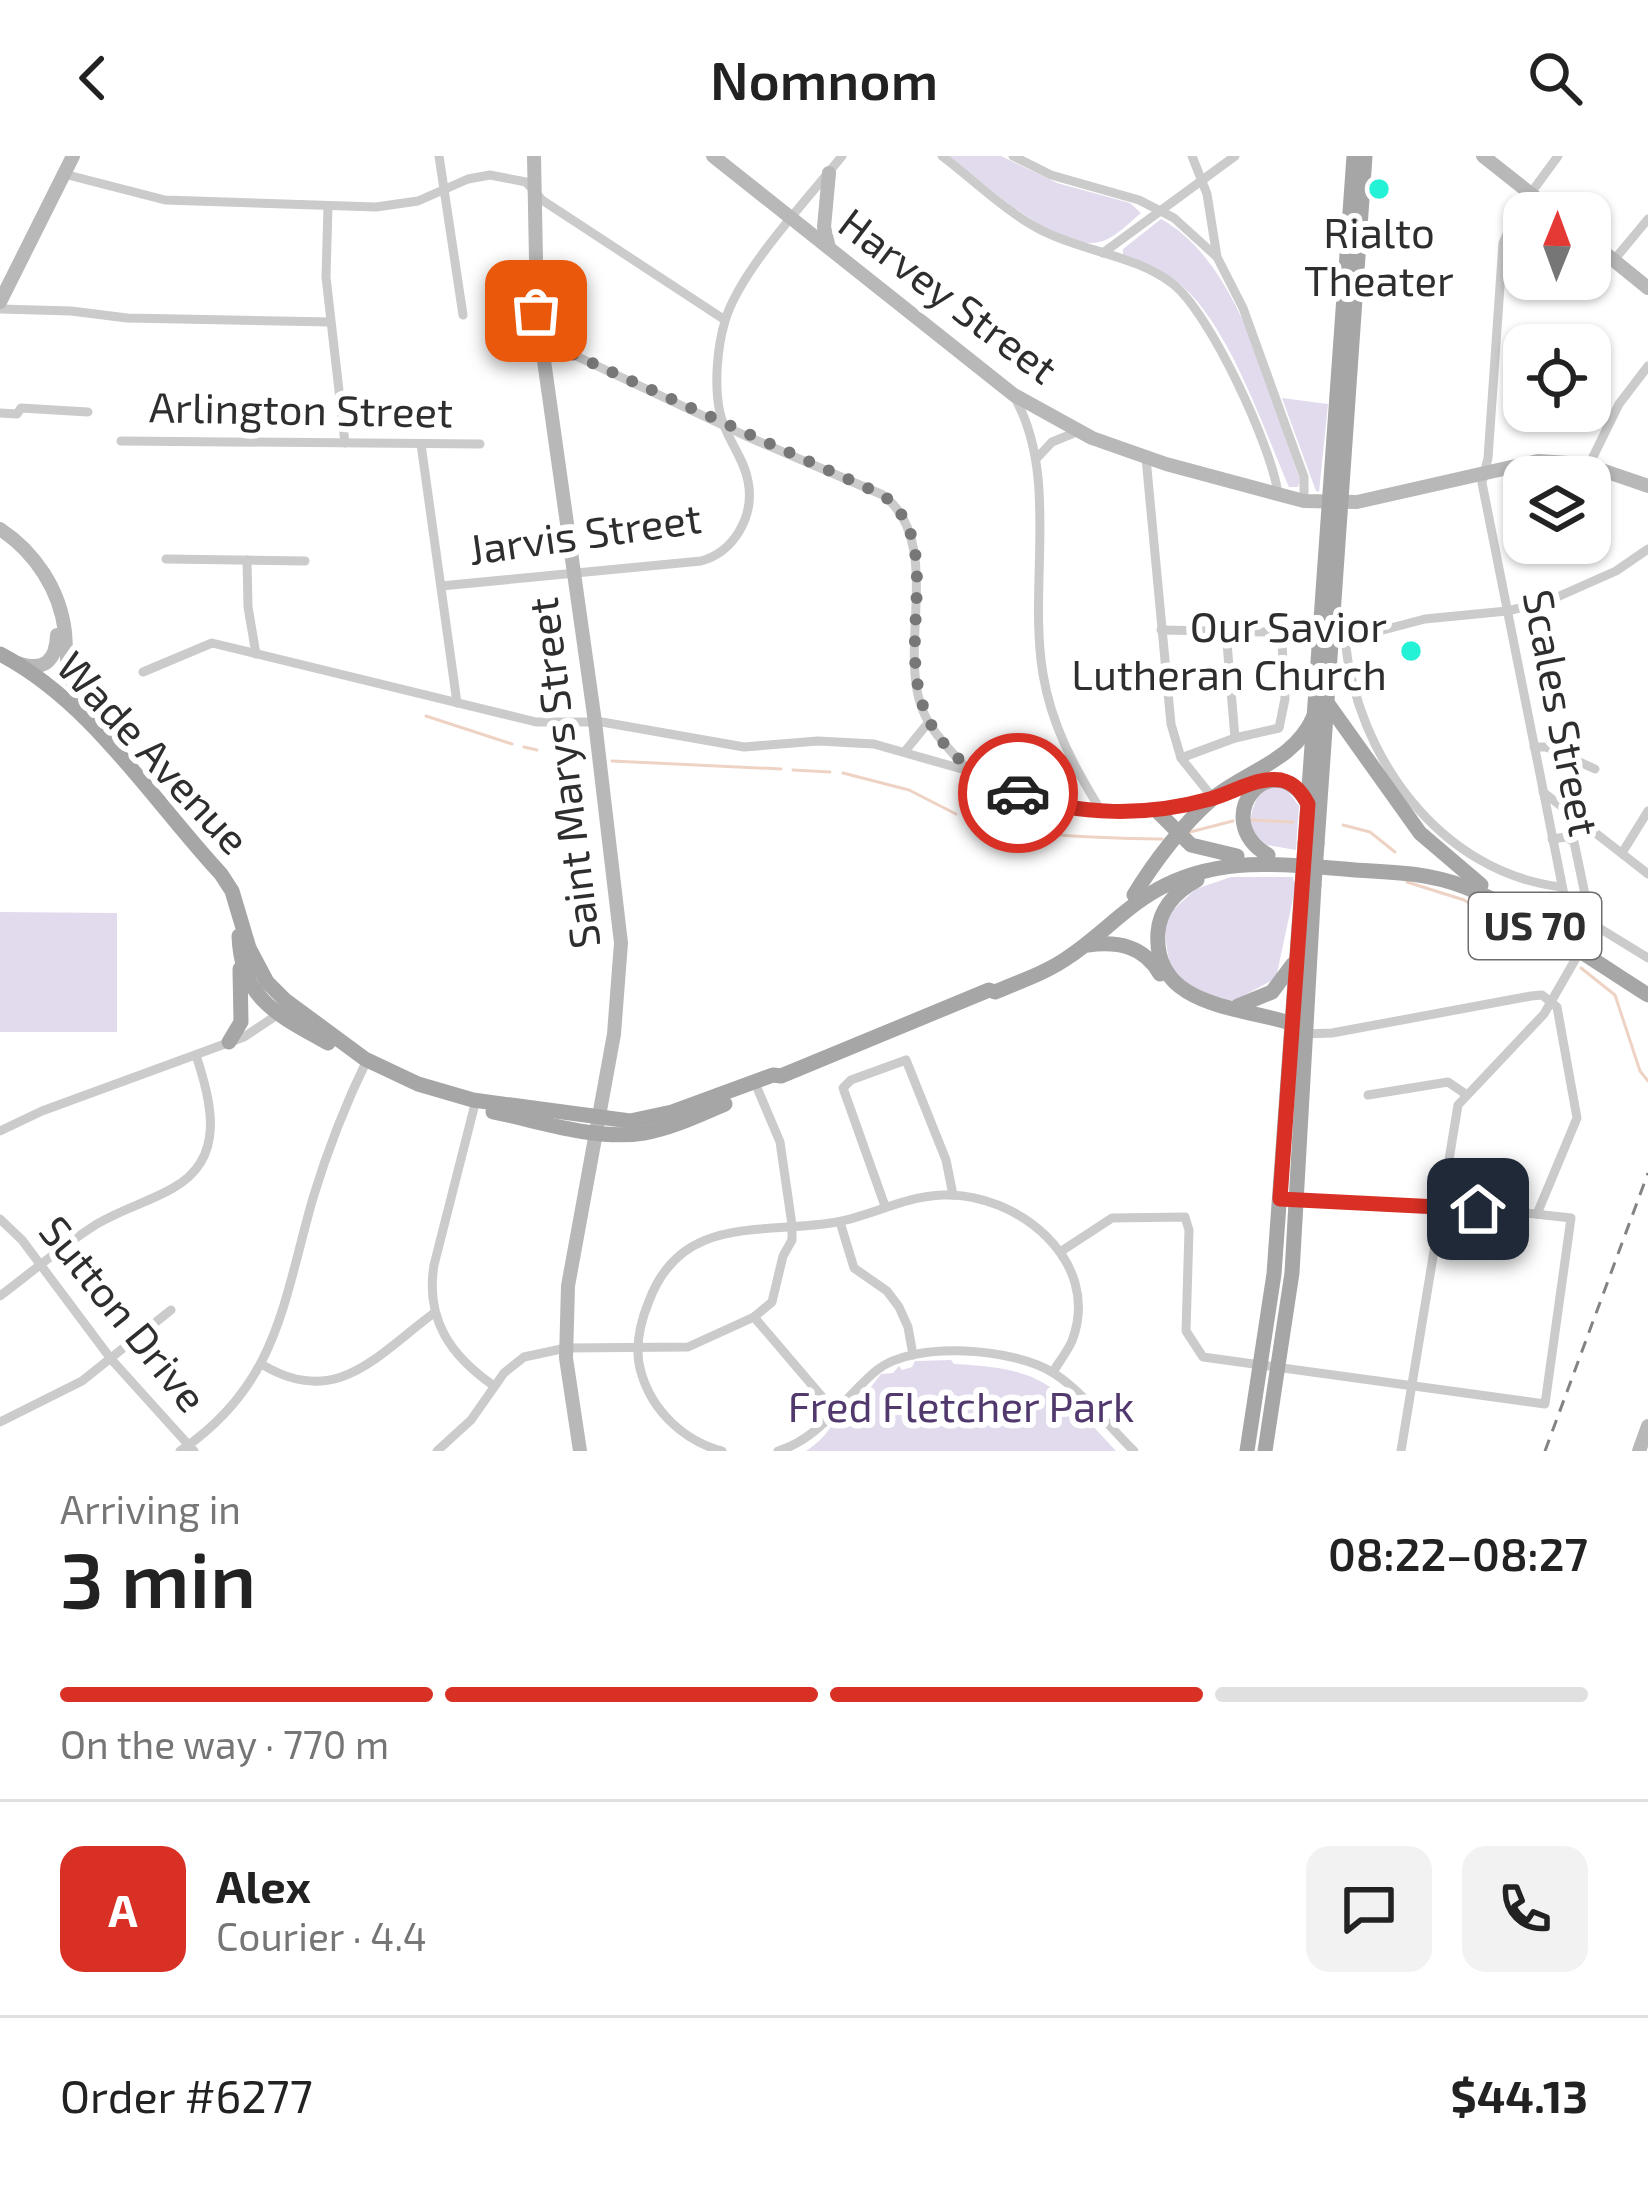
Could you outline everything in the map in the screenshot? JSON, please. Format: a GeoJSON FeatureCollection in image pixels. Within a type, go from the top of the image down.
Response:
{"type":"FeatureCollection","features":[{"type":"Feature","properties":{"kind":"main road"},"geometry":{"type":"LineString","coordinates":[[0,305],[73,156]]}},
{"type":"Feature","properties":{"kind":"main road","name":"Saint Marys Street"},"geometry":{"type":"LineString","coordinates":[[534,156],[533,276],[596,722],[621,943],[618,998],[598,1126],[570,1269],[566,1348],[580,1451]]}},
{"type":"Feature","properties":{"kind":"main road","name":"Harvey Street"},"geometry":{"type":"LineString","coordinates":[[713,156],[1014,395],[1079,431],[1146,458],[1304,501],[1335,502],[1503,469]]}},
{"type":"Feature","properties":{"kind":"main road"},"geometry":{"type":"LineString","coordinates":[[1247,1451],[1292,1273],[1289,1200],[1298,1029],[1354,156]]}},
{"type":"Feature","properties":{"kind":"main road"},"geometry":{"type":"LineString","coordinates":[[1134,895],[1213,798],[1293,746],[1321,708],[1338,641],[1335,502],[1365,156]]}},
{"type":"Feature","properties":{"kind":"main road"},"geometry":{"type":"LineString","coordinates":[[1483,156],[1529,192]]}},
{"type":"Feature","properties":{"kind":"main road"},"geometry":{"type":"LineString","coordinates":[[829,173],[824,227],[829,248]]}},
{"type":"Feature","properties":{"kind":"main road"},"geometry":{"type":"LineString","coordinates":[[1611,258],[1648,288]]}},
{"type":"Feature","properties":{"kind":"main road","name":"Harvey Street"},"geometry":{"type":"LineString","coordinates":[[1611,473],[1648,486]]}},
{"type":"Feature","properties":{"kind":"main road"},"geometry":{"type":"LineString","coordinates":[[0,529],[30,554],[57,600],[69,673],[92,727]]}},
{"type":"Feature","properties":{"kind":"main road"},"geometry":{"type":"LineString","coordinates":[[8,658],[37,667],[55,657],[57,600]]}},
{"type":"Feature","properties":{"kind":"main road","name":"Wade Avenue"},"geometry":{"type":"LineString","coordinates":[[8,658],[92,727],[221,874],[239,914],[244,954],[241,1022],[229,1042]]}},
{"type":"Feature","properties":{"kind":"main road","name":"US 70"},"geometry":{"type":"LineString","coordinates":[[1321,708],[1420,833],[1480,885],[1648,994]]}},
{"type":"Feature","properties":{"kind":"main road"},"geometry":{"type":"LineString","coordinates":[[1293,746],[1318,746]]}},
{"type":"Feature","properties":{"kind":"main road"},"geometry":{"type":"LineString","coordinates":[[1311,844],[1308,804],[1318,746]]}},
{"type":"Feature","properties":{"kind":"main road"},"geometry":{"type":"LineString","coordinates":[[1213,798],[1271,780],[1289,783],[1308,804]]}},
{"type":"Feature","properties":{"kind":"main road"},"geometry":{"type":"LineString","coordinates":[[1268,855],[1247,836],[1242,817],[1251,791],[1271,780]]}},
{"type":"Feature","properties":{"kind":"main road"},"geometry":{"type":"LineString","coordinates":[[1156,810],[1178,836],[1230,861]]}},
{"type":"Feature","properties":{"kind":"main road"},"geometry":{"type":"LineString","coordinates":[[989,990],[992,984],[1062,953],[1134,895],[1189,867],[1268,855],[1425,866],[1480,885]]}},
{"type":"Feature","properties":{"kind":"main road"},"geometry":{"type":"LineString","coordinates":[[244,954],[254,992],[277,1015],[414,1090],[598,1126],[655,1131],[989,990],[995,992],[1039,974],[1154,891],[1230,861]]}},
{"type":"Feature","properties":{"kind":"main road"},"geometry":{"type":"LineString","coordinates":[[1230,861],[1217,874],[1186,886],[1173,898],[1162,917],[1158,938],[1162,958],[1178,986],[1201,1001],[1298,1029]]}},
{"type":"Feature","properties":{"kind":"main road","name":"US 70"},"geometry":{"type":"LineString","coordinates":[[1230,861],[1444,880],[1484,896],[1648,985]]}},
{"type":"Feature","properties":{"kind":"main road"},"geometry":{"type":"LineString","coordinates":[[1298,1029],[1296,958],[1308,884]]}},
{"type":"Feature","properties":{"kind":"main road"},"geometry":{"type":"LineString","coordinates":[[1085,945],[1132,948],[1149,958],[1172,990],[1190,1003],[1298,1029]]}},
{"type":"Feature","properties":{"kind":"main road"},"geometry":{"type":"LineString","coordinates":[[244,954],[267,982],[366,1063]]}},
{"type":"Feature","properties":{"kind":"main road"},"geometry":{"type":"LineString","coordinates":[[1229,1006],[1251,1004],[1272,992],[1296,958]]}},
{"type":"Feature","properties":{"kind":"main road"},"geometry":{"type":"LineString","coordinates":[[277,1015],[289,1013],[324,1030]]}},
{"type":"Feature","properties":{"kind":"main road"},"geometry":{"type":"LineString","coordinates":[[598,1126],[658,1116],[781,1076]]}},
{"type":"Feature","properties":{"kind":"main road"},"geometry":{"type":"LineString","coordinates":[[1265,1451],[1269,1364]]}},
{"type":"Feature","properties":{"kind":"main road"},"geometry":{"type":"LineString","coordinates":[[1639,1451],[1648,1426]]}},
{"type":"Feature","properties":{"kind":"street"},"geometry":{"type":"LineString","coordinates":[[439,156],[463,315]]}},
{"type":"Feature","properties":{"kind":"street","name":"Jarvis Street"},"geometry":{"type":"LineString","coordinates":[[441,586],[701,561],[728,547],[744,520],[749,482],[724,424],[718,369],[725,320],[744,284],[842,156]]}},
{"type":"Feature","properties":{"kind":"street"},"geometry":{"type":"LineString","coordinates":[[942,156],[1030,224],[1168,280],[1196,306],[1272,463],[1278,494]]}},
{"type":"Feature","properties":{"kind":"street"},"geometry":{"type":"LineString","coordinates":[[1013,156],[1051,175],[1138,200],[1187,228],[1217,257],[1235,289],[1307,485],[1304,501]]}},
{"type":"Feature","properties":{"kind":"street"},"geometry":{"type":"LineString","coordinates":[[1192,156],[1203,179],[1217,257]]}},
{"type":"Feature","properties":{"kind":"street"},"geometry":{"type":"LineString","coordinates":[[1103,253],[1235,156]]}},
{"type":"Feature","properties":{"kind":"street","name":"Scales Street"},"geometry":{"type":"LineString","coordinates":[[1531,192],[1558,156]]}},
{"type":"Feature","properties":{"kind":"street"},"geometry":{"type":"LineString","coordinates":[[64,174],[165,200],[328,206],[393,206],[490,175],[526,182],[542,200],[725,320]]}},
{"type":"Feature","properties":{"kind":"street"},"geometry":{"type":"LineString","coordinates":[[328,206],[326,277],[345,443]]}},
{"type":"Feature","properties":{"kind":"street"},"geometry":{"type":"LineString","coordinates":[[1614,260],[1648,219]]}},
{"type":"Feature","properties":{"kind":"street","name":"Scales Street"},"geometry":{"type":"LineString","coordinates":[[1503,243],[1488,458],[1483,473],[1576,946]]}},
{"type":"Feature","properties":{"kind":"street"},"geometry":{"type":"LineString","coordinates":[[0,305],[127,318],[330,322]]}},
{"type":"Feature","properties":{"kind":"street"},"geometry":{"type":"LineString","coordinates":[[540,339],[883,495],[906,518],[913,544],[918,696],[928,723],[969,771]]}},
{"type":"Feature","properties":{"kind":"street"},"geometry":{"type":"LineString","coordinates":[[1593,456],[1612,416],[1648,366]]}},
{"type":"Feature","properties":{"kind":"street"},"geometry":{"type":"LineString","coordinates":[[1014,395],[1037,458],[1042,671],[1070,760],[1100,809]]}},
{"type":"Feature","properties":{"kind":"street"},"geometry":{"type":"LineString","coordinates":[[0,413],[16,414],[21,409],[88,412]]}},
{"type":"Feature","properties":{"kind":"street"},"geometry":{"type":"LineString","coordinates":[[1037,458],[1052,442],[1079,431]]}},
{"type":"Feature","properties":{"kind":"street","name":"Arlington Street"},"geometry":{"type":"LineString","coordinates":[[121,441],[480,444]]}},
{"type":"Feature","properties":{"kind":"street"},"geometry":{"type":"LineString","coordinates":[[421,444],[458,703]]}},
{"type":"Feature","properties":{"kind":"street"},"geometry":{"type":"LineString","coordinates":[[143,672],[212,643],[536,722],[596,722],[744,748],[844,741],[906,750],[1026,797],[1100,809],[1156,810],[1213,798],[1181,758],[1171,724],[1146,458]]}},
{"type":"Feature","properties":{"kind":"street"},"geometry":{"type":"LineString","coordinates":[[1561,887],[1499,872],[1435,830],[1396,778],[1366,722],[1338,641],[1424,619],[1507,611],[1580,589],[1648,549]]}},
{"type":"Feature","properties":{"kind":"street"},"geometry":{"type":"LineString","coordinates":[[166,559],[305,561]]}},
{"type":"Feature","properties":{"kind":"street"},"geometry":{"type":"LineString","coordinates":[[247,560],[256,654]]}},
{"type":"Feature","properties":{"kind":"street"},"geometry":{"type":"LineString","coordinates":[[1161,630],[1266,632],[1282,643],[1285,700],[1279,728],[1181,758]]}},
{"type":"Feature","properties":{"kind":"street"},"geometry":{"type":"LineString","coordinates":[[1226,631],[1235,738]]}},
{"type":"Feature","properties":{"kind":"street"},"geometry":{"type":"LineString","coordinates":[[906,750],[928,723]]}},
{"type":"Feature","properties":{"kind":"street"},"geometry":{"type":"LineString","coordinates":[[1534,747],[1595,770]]}},
{"type":"Feature","properties":{"kind":"street"},"geometry":{"type":"LineString","coordinates":[[1543,792],[1648,874]]}},
{"type":"Feature","properties":{"kind":"street"},"geometry":{"type":"LineString","coordinates":[[1622,853],[1648,811]]}},
{"type":"Feature","properties":{"kind":"street"},"geometry":{"type":"LineString","coordinates":[[1552,839],[1565,837],[1574,842],[1592,923],[1648,958]]}},
{"type":"Feature","properties":{"kind":"street"},"geometry":{"type":"LineString","coordinates":[[1401,1451],[1457,1109],[1544,1014],[1576,946]]}},
{"type":"Feature","properties":{"kind":"street"},"geometry":{"type":"LineString","coordinates":[[1298,1029],[1338,1029],[1531,996],[1550,1000],[1562,1024],[1577,1118],[1537,1214]]}},
{"type":"Feature","properties":{"kind":"street"},"geometry":{"type":"LineString","coordinates":[[0,1131],[258,1030],[277,1015]]}},
{"type":"Feature","properties":{"kind":"street"},"geometry":{"type":"LineString","coordinates":[[0,1296],[101,1221],[171,1190],[193,1171],[208,1145],[213,1119],[196,1055]]}},
{"type":"Feature","properties":{"kind":"street"},"geometry":{"type":"LineString","coordinates":[[885,1206],[842,1088],[851,1080],[906,1060],[946,1160],[952,1195]]}},
{"type":"Feature","properties":{"kind":"street"},"geometry":{"type":"LineString","coordinates":[[187,1449],[236,1403],[263,1364],[285,1310],[322,1171],[366,1063]]}},
{"type":"Feature","properties":{"kind":"street"},"geometry":{"type":"LineString","coordinates":[[1368,1095],[1448,1082],[1467,1095]]}},
{"type":"Feature","properties":{"kind":"street"},"geometry":{"type":"LineString","coordinates":[[437,1451],[471,1420],[518,1359],[566,1348],[688,1347],[754,1317],[772,1302],[793,1225],[780,1142],[758,1090]]}},
{"type":"Feature","properties":{"kind":"street"},"geometry":{"type":"LineString","coordinates":[[475,1104],[431,1293],[434,1313],[453,1352],[494,1386]]}},
{"type":"Feature","properties":{"kind":"street"},"geometry":{"type":"LineString","coordinates":[[722,1451],[697,1443],[663,1413],[640,1371],[638,1348],[651,1294],[674,1259],[689,1247],[730,1232],[840,1222],[918,1198],[952,1195],[989,1200],[1016,1211],[1047,1236],[1072,1273],[1077,1310],[1072,1340],[1053,1372]]}},
{"type":"Feature","properties":{"kind":"street"},"geometry":{"type":"LineString","coordinates":[[1060,1252],[1112,1218],[1184,1216],[1189,1231],[1186,1331],[1203,1357],[1544,1404],[1571,1219],[1289,1200]]}},
{"type":"Feature","properties":{"kind":"street","name":"Sutton Drive"},"geometry":{"type":"LineString","coordinates":[[0,1219],[22,1240],[111,1359],[187,1449]]}},
{"type":"Feature","properties":{"kind":"street"},"geometry":{"type":"LineString","coordinates":[[840,1222],[854,1268],[881,1286],[899,1307],[913,1354]]}},
{"type":"Feature","properties":{"kind":"street"},"geometry":{"type":"LineString","coordinates":[[0,1422],[67,1390],[171,1310]]}},
{"type":"Feature","properties":{"kind":"street"},"geometry":{"type":"LineString","coordinates":[[263,1364],[294,1380],[335,1381],[361,1369],[434,1313]]}},
{"type":"Feature","properties":{"kind":"street"},"geometry":{"type":"LineString","coordinates":[[754,1317],[835,1412]]}},
{"type":"Feature","properties":{"kind":"street"},"geometry":{"type":"LineString","coordinates":[[778,1451],[811,1435],[886,1364],[913,1354],[988,1354],[1053,1372],[1134,1451]]}},
{"type":"Feature","properties":{"kind":"green space"},"geometry":{"type":"Polygon","coordinates":[[[949,156],[1001,156],[1057,183],[1130,203],[1141,213],[1103,241],[1086,243],[1044,227],[949,156]]]}},
{"type":"Feature","properties":{"kind":"green space"},"geometry":{"type":"Polygon","coordinates":[[[1161,219],[1189,239],[1232,299],[1264,373],[1300,480],[1298,487],[1289,487],[1242,376],[1194,297],[1175,280],[1123,256],[1123,249],[1161,219]]]}},
{"type":"Feature","properties":{"kind":"green space"},"geometry":{"type":"Polygon","coordinates":[[[1282,398],[1328,404],[1319,492],[1316,491],[1282,398]]]}},
{"type":"Feature","properties":{"kind":"green space"},"geometry":{"type":"Polygon","coordinates":[[[1286,789],[1299,806],[1296,850],[1267,845],[1252,826],[1262,790],[1286,789]]]}},
{"type":"Feature","properties":{"kind":"green space"},"geometry":{"type":"Polygon","coordinates":[[[1231,877],[1293,877],[1295,889],[1276,978],[1234,1001],[1198,991],[1178,977],[1168,954],[1165,917],[1196,889],[1231,877]]]}},
{"type":"Feature","properties":{"kind":"green space"},"geometry":{"type":"Polygon","coordinates":[[[0,912],[117,913],[117,1032],[0,1032],[0,912]]]}},
{"type":"Feature","properties":{"kind":"green space","name":"Fred Fletcher Park"},"geometry":{"type":"Polygon","coordinates":[[[951,1360],[1010,1370],[1047,1385],[1116,1451],[806,1451],[827,1433],[852,1399],[860,1401],[881,1374],[893,1373],[899,1366],[902,1370],[912,1367],[915,1361],[951,1360]]]}},
{"type":"Feature","properties":{"kind":"waterway"},"geometry":{"type":"LineString","coordinates":[[426,716],[512,744]]}},
{"type":"Feature","properties":{"kind":"waterway"},"geometry":{"type":"LineString","coordinates":[[524,747],[537,750]]}},
{"type":"Feature","properties":{"kind":"waterway"},"geometry":{"type":"LineString","coordinates":[[579,758],[588,759]]}},
{"type":"Feature","properties":{"kind":"waterway"},"geometry":{"type":"LineString","coordinates":[[612,761],[781,769]]}},
{"type":"Feature","properties":{"kind":"waterway"},"geometry":{"type":"LineString","coordinates":[[793,770],[830,772]]}},
{"type":"Feature","properties":{"kind":"waterway"},"geometry":{"type":"LineString","coordinates":[[843,773],[909,790],[956,814]]}},
{"type":"Feature","properties":{"kind":"waterway"},"geometry":{"type":"LineString","coordinates":[[968,818],[1040,833],[1162,839]]}},
{"type":"Feature","properties":{"kind":"waterway"},"geometry":{"type":"LineString","coordinates":[[1252,820],[1293,822]]}},
{"type":"Feature","properties":{"kind":"waterway"},"geometry":{"type":"LineString","coordinates":[[1190,832],[1233,821]]}},
{"type":"Feature","properties":{"kind":"waterway"},"geometry":{"type":"LineString","coordinates":[[1343,825],[1370,832],[1395,852]]}},
{"type":"Feature","properties":{"kind":"waterway"},"geometry":{"type":"LineString","coordinates":[[1407,882],[1464,900],[1564,958]]}},
{"type":"Feature","properties":{"kind":"waterway"},"geometry":{"type":"LineString","coordinates":[[1581,968],[1615,995],[1640,1071],[1648,1081]]}},
{"type":"Feature","properties":{"kind":"railway"},"geometry":{"type":"LineString","coordinates":[[1545,1451],[1648,1173]]}},
{"type":"Feature","properties":{"kind":"way so far"},"geometry":{"type":"LineString","coordinates":[[536,311],[540,339],[896,505],[906,518],[913,544],[918,696],[930,727],[969,771],[1018,793]]}},
{"type":"Feature","properties":{"kind":"place","name":"Rialto Theater"},"geometry":{"type":"Point","coordinates":[1379,189]}},
{"type":"Feature","properties":{"kind":"place","name":"Our Savior Lutheran Church"},"geometry":{"type":"Point","coordinates":[1411,651]}},
{"type":"Feature","properties":{"kind":"route"},"geometry":{"type":"LineString","coordinates":[[1018,793],[1071,807],[1139,812],[1179,807],[1260,780],[1282,780],[1302,792],[1308,804],[1280,1199],[1478,1209]]}}]}
